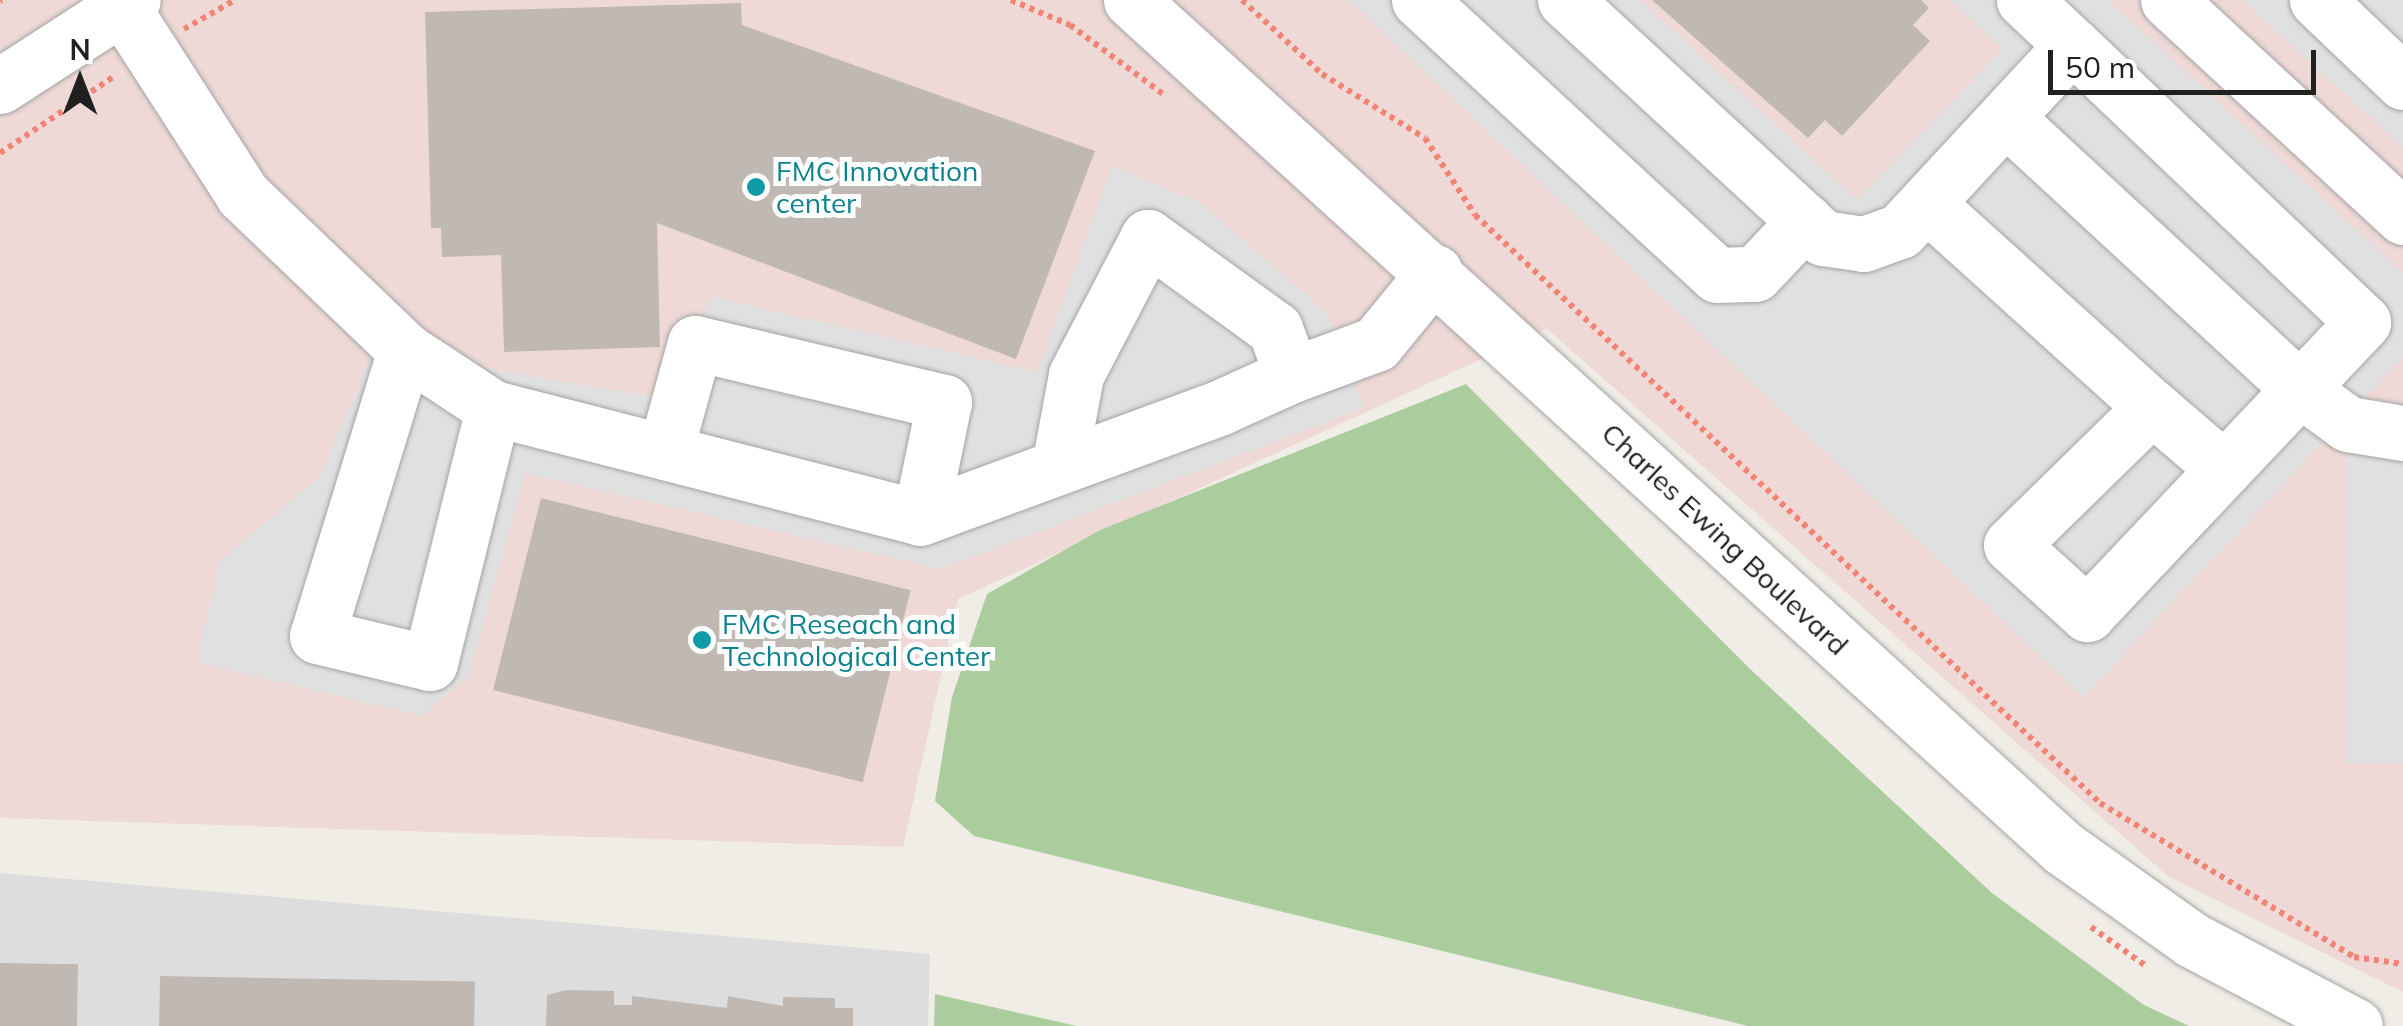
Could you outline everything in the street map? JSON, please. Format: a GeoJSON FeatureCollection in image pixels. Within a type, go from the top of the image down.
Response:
{"type":"FeatureCollection","features":[{"type":"Feature","properties":{"kind":"street","name":"Charles Ewing Boulevard"},"geometry":{"type":"LineString","coordinates":[[1131,0],[1435,272],[2063,848],[2192,940],[2355,1026]]}},
{"type":"Feature","properties":{"kind":"street"},"geometry":{"type":"LineString","coordinates":[[1419,0],[1717,275],[1755,274],[1805,221]]}},
{"type":"Feature","properties":{"kind":"street"},"geometry":{"type":"LineString","coordinates":[[1565,0],[1824,238],[1864,244],[1900,232],[2072,46]]}},
{"type":"Feature","properties":{"kind":"street"},"geometry":{"type":"LineString","coordinates":[[2024,0],[2364,322],[2087,614],[2011,545],[2152,407]]}},
{"type":"Feature","properties":{"kind":"street"},"geometry":{"type":"LineString","coordinates":[[2168,0],[2403,217]]}},
{"type":"Feature","properties":{"kind":"street"},"geometry":{"type":"LineString","coordinates":[[2317,0],[2403,82]]}},
{"type":"Feature","properties":{"kind":"street"},"geometry":{"type":"LineString","coordinates":[[0,86],[127,4],[243,195],[405,350],[494,408],[920,518],[1376,344],[1435,272]]}},
{"type":"Feature","properties":{"kind":"street"},"geometry":{"type":"LineString","coordinates":[[2006,118],[2300,390],[2348,424],[2403,434]]}},
{"type":"Feature","properties":{"kind":"street"},"geometry":{"type":"LineString","coordinates":[[1927,204],[2224,470]]}},
{"type":"Feature","properties":{"kind":"street"},"geometry":{"type":"LineString","coordinates":[[1059,466],[1076,375],[1148,237],[1275,328],[1292,375]]}},
{"type":"Feature","properties":{"kind":"street"},"geometry":{"type":"LineString","coordinates":[[665,452],[695,343],[944,402],[920,518]]}},
{"type":"Feature","properties":{"kind":"street"},"geometry":{"type":"LineString","coordinates":[[405,350],[316,636],[430,663],[494,408]]}},
{"type":"Feature","properties":{"kind":"path"},"geometry":{"type":"LineString","coordinates":[[1242,0],[1322,74],[1425,138],[1475,215],[2100,803],[2354,957],[2403,964]]}},
{"type":"Feature","properties":{"kind":"shaded area"},"geometry":{"type":"Polygon","coordinates":[[[0,0],[2403,0],[2403,992],[2169,877],[1547,329],[958,599],[903,847],[0,818],[0,0]]]}},
{"type":"Feature","properties":{"kind":"shaded area"},"geometry":{"type":"Polygon","coordinates":[[[1349,0],[1640,0],[1857,200],[2003,49],[1950,0],[2108,0],[2403,273],[2403,357],[2083,697],[1349,0]]]}},
{"type":"Feature","properties":{"kind":"shaded area"},"geometry":{"type":"Polygon","coordinates":[[[2242,0],[2403,0],[2403,147],[2242,0]]]}},
{"type":"Feature","properties":{"kind":"shaded area"},"geometry":{"type":"Polygon","coordinates":[[[1112,166],[1199,202],[1325,311],[1364,408],[940,569],[525,473],[469,675],[422,716],[196,662],[220,561],[320,476],[374,349],[654,397],[712,297],[1037,372],[1112,166]]]}},
{"type":"Feature","properties":{"kind":"shaded area"},"geometry":{"type":"Polygon","coordinates":[[[2347,406],[2403,406],[2403,763],[2347,763],[2347,406]]]}},
{"type":"Feature","properties":{"kind":"shaded area"},"geometry":{"type":"Polygon","coordinates":[[[0,873],[930,954],[928,1026],[0,1026],[0,873]]]}},
{"type":"Feature","properties":{"kind":"green space"},"geometry":{"type":"Polygon","coordinates":[[[1466,384],[1748,667],[1992,893],[2144,1005],[2189,1026],[1748,1026],[974,836],[935,801],[952,697],[987,594],[1100,530],[1466,384]]]}},
{"type":"Feature","properties":{"kind":"green space"},"geometry":{"type":"Polygon","coordinates":[[[935,994],[1077,1026],[934,1026],[935,994]]]}},
{"type":"Feature","properties":{"kind":"building"},"geometry":{"type":"Polygon","coordinates":[[[1652,0],[1921,0],[1929,8],[1913,25],[1930,41],[1842,136],[1825,120],[1808,138],[1652,0]]]}},
{"type":"Feature","properties":{"kind":"building","name":"FMC Innovation center"},"geometry":{"type":"Polygon","coordinates":[[[741,3],[742,25],[1095,151],[1016,359],[657,223],[660,347],[504,352],[501,255],[442,257],[441,228],[431,228],[425,12],[741,3]]]}},
{"type":"Feature","properties":{"kind":"building","name":"FMC Reseach and Technological Center"},"geometry":{"type":"Polygon","coordinates":[[[541,498],[911,590],[863,782],[493,690],[541,498]]]}},
{"type":"Feature","properties":{"kind":"building"},"geometry":{"type":"Polygon","coordinates":[[[0,963],[78,964],[77,1026],[0,1026],[0,963]]]}},
{"type":"Feature","properties":{"kind":"building"},"geometry":{"type":"Polygon","coordinates":[[[160,976],[475,981],[474,1026],[159,1026],[160,976]]]}},
{"type":"Feature","properties":{"kind":"building"},"geometry":{"type":"Polygon","coordinates":[[[566,990],[614,991],[614,1005],[632,1005],[632,996],[727,1008],[728,996],[783,1006],[783,997],[835,998],[835,1008],[853,1008],[853,1026],[546,1026],[547,995],[566,990]]]}},
{"type":"Feature","properties":{"kind":"place","name":"FMC Innovation center"},"geometry":{"type":"Point","coordinates":[756,187]}},
{"type":"Feature","properties":{"kind":"place","name":"FMC Reseach and Technological Center"},"geometry":{"type":"Point","coordinates":[702,640]}}]}
